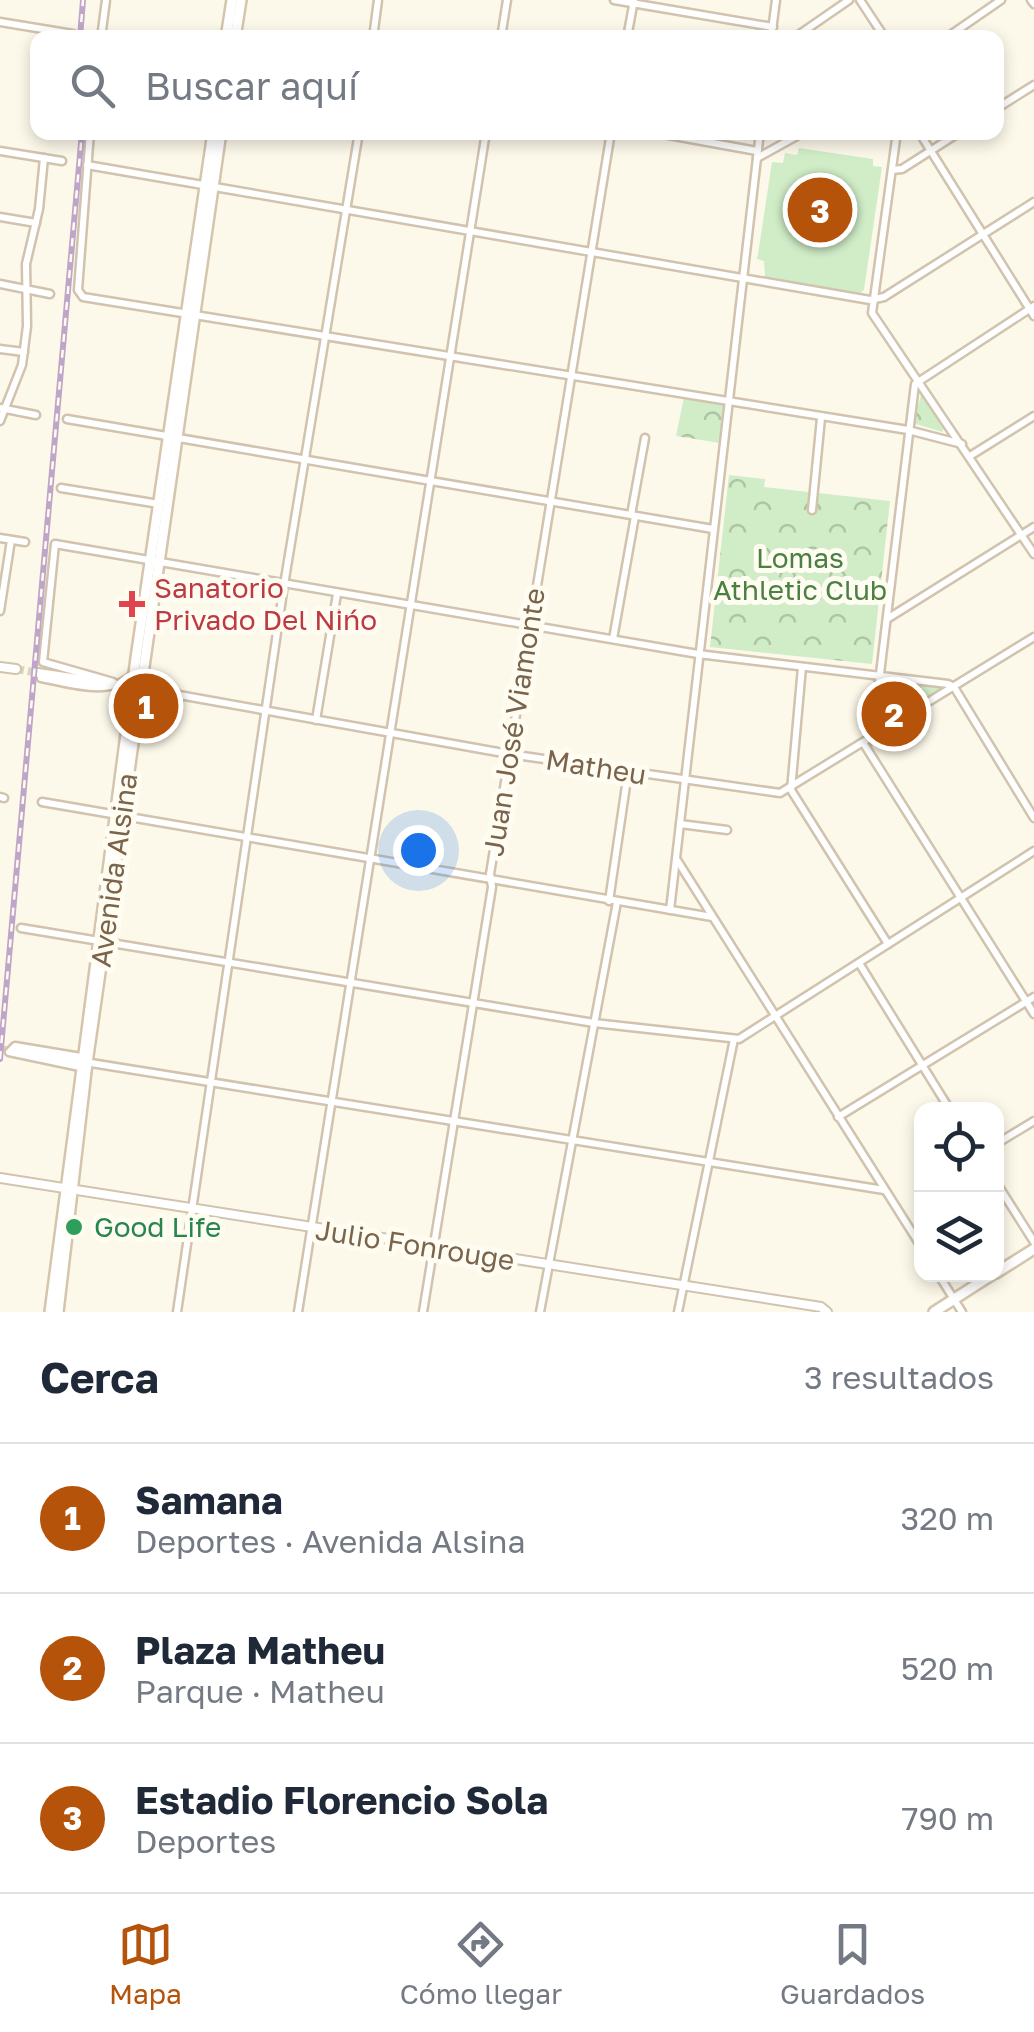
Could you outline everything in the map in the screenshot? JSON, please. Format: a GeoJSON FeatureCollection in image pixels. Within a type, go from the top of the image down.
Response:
{"type":"FeatureCollection","features":[{"type":"Feature","properties":{"kind":"main road"},"geometry":{"type":"LineString","coordinates":[[227,30],[232,0]]}},
{"type":"Feature","properties":{"kind":"main road"},"geometry":{"type":"LineString","coordinates":[[236,30],[241,0]]}},
{"type":"Feature","properties":{"kind":"main road","name":"Avenida Alsina"},"geometry":{"type":"LineString","coordinates":[[210,186],[213,140]]}},
{"type":"Feature","properties":{"kind":"main road","name":"Avenida Alsina"},"geometry":{"type":"LineString","coordinates":[[54,1312],[82,1062],[219,140]]}},
{"type":"Feature","properties":{"kind":"main road","name":"Avenida Alsina"},"geometry":{"type":"LineString","coordinates":[[118,815],[130,699],[136,688],[134,673],[173,437]]}},
{"type":"Feature","properties":{"kind":"main road"},"geometry":{"type":"LineString","coordinates":[[1004,1267],[1034,1245]]}},
{"type":"Feature","properties":{"kind":"main road"},"geometry":{"type":"LineString","coordinates":[[934,1312],[982,1282]]}},
{"type":"Feature","properties":{"kind":"street"},"geometry":{"type":"LineString","coordinates":[[103,30],[106,0]]}},
{"type":"Feature","properties":{"kind":"street"},"geometry":{"type":"LineString","coordinates":[[374,30],[378,0]]}},
{"type":"Feature","properties":{"kind":"street"},"geometry":{"type":"LineString","coordinates":[[502,30],[507,0]]}},
{"type":"Feature","properties":{"kind":"street"},"geometry":{"type":"LineString","coordinates":[[614,0],[773,26]]}},
{"type":"Feature","properties":{"kind":"street"},"geometry":{"type":"LineString","coordinates":[[773,30],[776,0]]}},
{"type":"Feature","properties":{"kind":"street"},"geometry":{"type":"LineString","coordinates":[[806,30],[849,0]]}},
{"type":"Feature","properties":{"kind":"street"},"geometry":{"type":"LineString","coordinates":[[860,0],[880,30]]}},
{"type":"Feature","properties":{"kind":"street"},"geometry":{"type":"LineString","coordinates":[[958,30],[1001,0]]}},
{"type":"Feature","properties":{"kind":"street"},"geometry":{"type":"LineString","coordinates":[[628,30],[633,2]]}},
{"type":"Feature","properties":{"kind":"street"},"geometry":{"type":"LineString","coordinates":[[0,22],[49,30]]}},
{"type":"Feature","properties":{"kind":"street"},"geometry":{"type":"LineString","coordinates":[[1004,104],[1034,85]]}},
{"type":"Feature","properties":{"kind":"street"},"geometry":{"type":"LineString","coordinates":[[89,140],[79,294],[451,359],[908,430],[962,444]]}},
{"type":"Feature","properties":{"kind":"street"},"geometry":{"type":"LineString","coordinates":[[177,1312],[284,585],[357,140]]}},
{"type":"Feature","properties":{"kind":"street"},"geometry":{"type":"LineString","coordinates":[[298,1312],[485,140]]}},
{"type":"Feature","properties":{"kind":"street","name":"Juan José Viamonte"},"geometry":{"type":"LineString","coordinates":[[423,1312],[474,1004],[528,626],[610,140]]}},
{"type":"Feature","properties":{"kind":"street"},"geometry":{"type":"LineString","coordinates":[[690,140],[757,154],[771,154],[792,140]]}},
{"type":"Feature","properties":{"kind":"street"},"geometry":{"type":"LineString","coordinates":[[670,910],[759,140]]}},
{"type":"Feature","properties":{"kind":"street"},"geometry":{"type":"LineString","coordinates":[[897,140],[870,300],[872,312],[1034,554]]}},
{"type":"Feature","properties":{"kind":"street"},"geometry":{"type":"LineString","coordinates":[[924,140],[1032,310],[919,378],[908,430],[880,675],[868,742],[960,898],[1030,999],[1034,1014]]}},
{"type":"Feature","properties":{"kind":"street"},"geometry":{"type":"LineString","coordinates":[[892,170],[947,140]]}},
{"type":"Feature","properties":{"kind":"street"},"geometry":{"type":"LineString","coordinates":[[0,151],[62,161]]}},
{"type":"Feature","properties":{"kind":"street"},"geometry":{"type":"LineString","coordinates":[[0,421],[24,352],[26,264],[44,158]]}},
{"type":"Feature","properties":{"kind":"street"},"geometry":{"type":"LineString","coordinates":[[87,165],[870,300],[884,297],[1034,202]]}},
{"type":"Feature","properties":{"kind":"street"},"geometry":{"type":"LineString","coordinates":[[0,217],[36,222]]}},
{"type":"Feature","properties":{"kind":"street"},"geometry":{"type":"LineString","coordinates":[[0,284],[50,294]]}},
{"type":"Feature","properties":{"kind":"street"},"geometry":{"type":"LineString","coordinates":[[0,348],[24,352]]}},
{"type":"Feature","properties":{"kind":"street"},"geometry":{"type":"LineString","coordinates":[[3,408],[36,415]]}},
{"type":"Feature","properties":{"kind":"street"},"geometry":{"type":"LineString","coordinates":[[970,456],[1034,416]]}},
{"type":"Feature","properties":{"kind":"street"},"geometry":{"type":"LineString","coordinates":[[67,418],[713,529]]}},
{"type":"Feature","properties":{"kind":"street"},"geometry":{"type":"LineString","coordinates":[[812,510],[822,418]]}},
{"type":"Feature","properties":{"kind":"street"},"geometry":{"type":"LineString","coordinates":[[613,639],[645,438]]}},
{"type":"Feature","properties":{"kind":"street"},"geometry":{"type":"LineString","coordinates":[[60,488],[159,504]]}},
{"type":"Feature","properties":{"kind":"street"},"geometry":{"type":"LineString","coordinates":[[886,620],[1034,528]]}},
{"type":"Feature","properties":{"kind":"street"},"geometry":{"type":"LineString","coordinates":[[0,538],[24,542]]}},
{"type":"Feature","properties":{"kind":"street"},"geometry":{"type":"LineString","coordinates":[[0,611],[11,540]]}},
{"type":"Feature","properties":{"kind":"street","name":"Matheu"},"geometry":{"type":"LineString","coordinates":[[119,684],[94,674],[46,665],[42,657],[51,548],[55,544],[154,563]]}},
{"type":"Feature","properties":{"kind":"street"},"geometry":{"type":"LineString","coordinates":[[154,563],[698,654],[880,675],[954,688],[1034,818]]}},
{"type":"Feature","properties":{"kind":"street"},"geometry":{"type":"LineString","coordinates":[[316,720],[337,594]]}},
{"type":"Feature","properties":{"kind":"street"},"geometry":{"type":"LineString","coordinates":[[791,790],[1034,637]]}},
{"type":"Feature","properties":{"kind":"street"},"geometry":{"type":"LineString","coordinates":[[802,666],[791,790],[888,944]]}},
{"type":"Feature","properties":{"kind":"street"},"geometry":{"type":"LineString","coordinates":[[0,667],[16,670]]}},
{"type":"Feature","properties":{"kind":"street"},"geometry":{"type":"LineString","coordinates":[[130,699],[119,684],[134,673]]}},
{"type":"Feature","properties":{"kind":"street","name":"Matheu"},"geometry":{"type":"LineString","coordinates":[[40,676],[119,684],[509,754],[777,793],[791,790]]}},
{"type":"Feature","properties":{"kind":"street"},"geometry":{"type":"LineString","coordinates":[[540,1312],[594,1022],[628,772]]}},
{"type":"Feature","properties":{"kind":"street"},"geometry":{"type":"LineString","coordinates":[[42,802],[712,917]]}},
{"type":"Feature","properties":{"kind":"street"},"geometry":{"type":"LineString","coordinates":[[680,824],[727,830]]}},
{"type":"Feature","properties":{"kind":"street"},"geometry":{"type":"LineString","coordinates":[[22,928],[474,1004],[734,1039],[1034,851]]}},
{"type":"Feature","properties":{"kind":"street"},"geometry":{"type":"LineString","coordinates":[[676,858],[914,1236]]}},
{"type":"Feature","properties":{"kind":"street"},"geometry":{"type":"LineString","coordinates":[[859,963],[945,1102]]}},
{"type":"Feature","properties":{"kind":"street"},"geometry":{"type":"LineString","coordinates":[[838,1117],[1030,999]]}},
{"type":"Feature","properties":{"kind":"street"},"geometry":{"type":"LineString","coordinates":[[678,1312],[734,1039]]}},
{"type":"Feature","properties":{"kind":"street"},"geometry":{"type":"LineString","coordinates":[[15,1046],[82,1062],[10,1052],[15,1046]]}},
{"type":"Feature","properties":{"kind":"street"},"geometry":{"type":"LineString","coordinates":[[16,1051],[884,1190]]}},
{"type":"Feature","properties":{"kind":"street"},"geometry":{"type":"LineString","coordinates":[[1004,1139],[1034,1120]]}},
{"type":"Feature","properties":{"kind":"street","name":"Julio Fonrouge"},"geometry":{"type":"LineString","coordinates":[[0,1178],[434,1249],[821,1306],[828,1312]]}},
{"type":"Feature","properties":{"kind":"street"},"geometry":{"type":"LineString","coordinates":[[1002,1192],[1034,1245]]}},
{"type":"Feature","properties":{"kind":"street"},"geometry":{"type":"LineString","coordinates":[[943,1282],[962,1312]]}},
{"type":"Feature","properties":{"kind":"green space"},"geometry":{"type":"Polygon","coordinates":[[[799,148],[873,159],[873,166],[882,167],[864,290],[859,294],[765,277],[764,261],[757,259],[772,162],[783,163],[785,153],[797,155],[799,148]]]}},
{"type":"Feature","properties":{"kind":"green space"},"geometry":{"type":"Polygon","coordinates":[[[922,392],[945,426],[942,432],[913,423],[922,392]]]}},
{"type":"Feature","properties":{"kind":"green space"},"geometry":{"type":"Polygon","coordinates":[[[684,397],[725,404],[720,443],[676,436],[684,397]]]}},
{"type":"Feature","properties":{"kind":"green space","name":"Lomas Athletic Club"},"geometry":{"type":"Polygon","coordinates":[[[729,475],[765,479],[764,487],[890,501],[872,664],[710,647],[729,475]]]}},
{"type":"Feature","properties":{"kind":"green space"},"geometry":{"type":"Polygon","coordinates":[[[880,675],[954,687],[872,740],[880,675]]]}},
{"type":"Feature","properties":{"kind":"tunnel"},"geometry":{"type":"LineString","coordinates":[[16,669],[38,673]]}},
{"type":"Feature","properties":{"kind":"tunnel"},"geometry":{"type":"LineString","coordinates":[[0,1048],[15,1051]]}},
{"type":"Feature","properties":{"kind":"railway"},"geometry":{"type":"LineString","coordinates":[[81,30],[83,0]]}},
{"type":"Feature","properties":{"kind":"railway"},"geometry":{"type":"LineString","coordinates":[[0,1059],[81,140]]}},
{"type":"Feature","properties":{"kind":"place","name":"Estadio Florencio Sola"},"geometry":{"type":"Point","coordinates":[820,210]}},
{"type":"Feature","properties":{"kind":"place","name":"Sanatorio Privado Del Nińo"},"geometry":{"type":"Point","coordinates":[132,604]}},
{"type":"Feature","properties":{"kind":"place","name":"Samana"},"geometry":{"type":"Point","coordinates":[146,706]}},
{"type":"Feature","properties":{"kind":"place","name":"Plaza Matheu"},"geometry":{"type":"Point","coordinates":[894,714]}},
{"type":"Feature","properties":{"kind":"place","name":"Good Life"},"geometry":{"type":"Point","coordinates":[74,1227]}}]}
